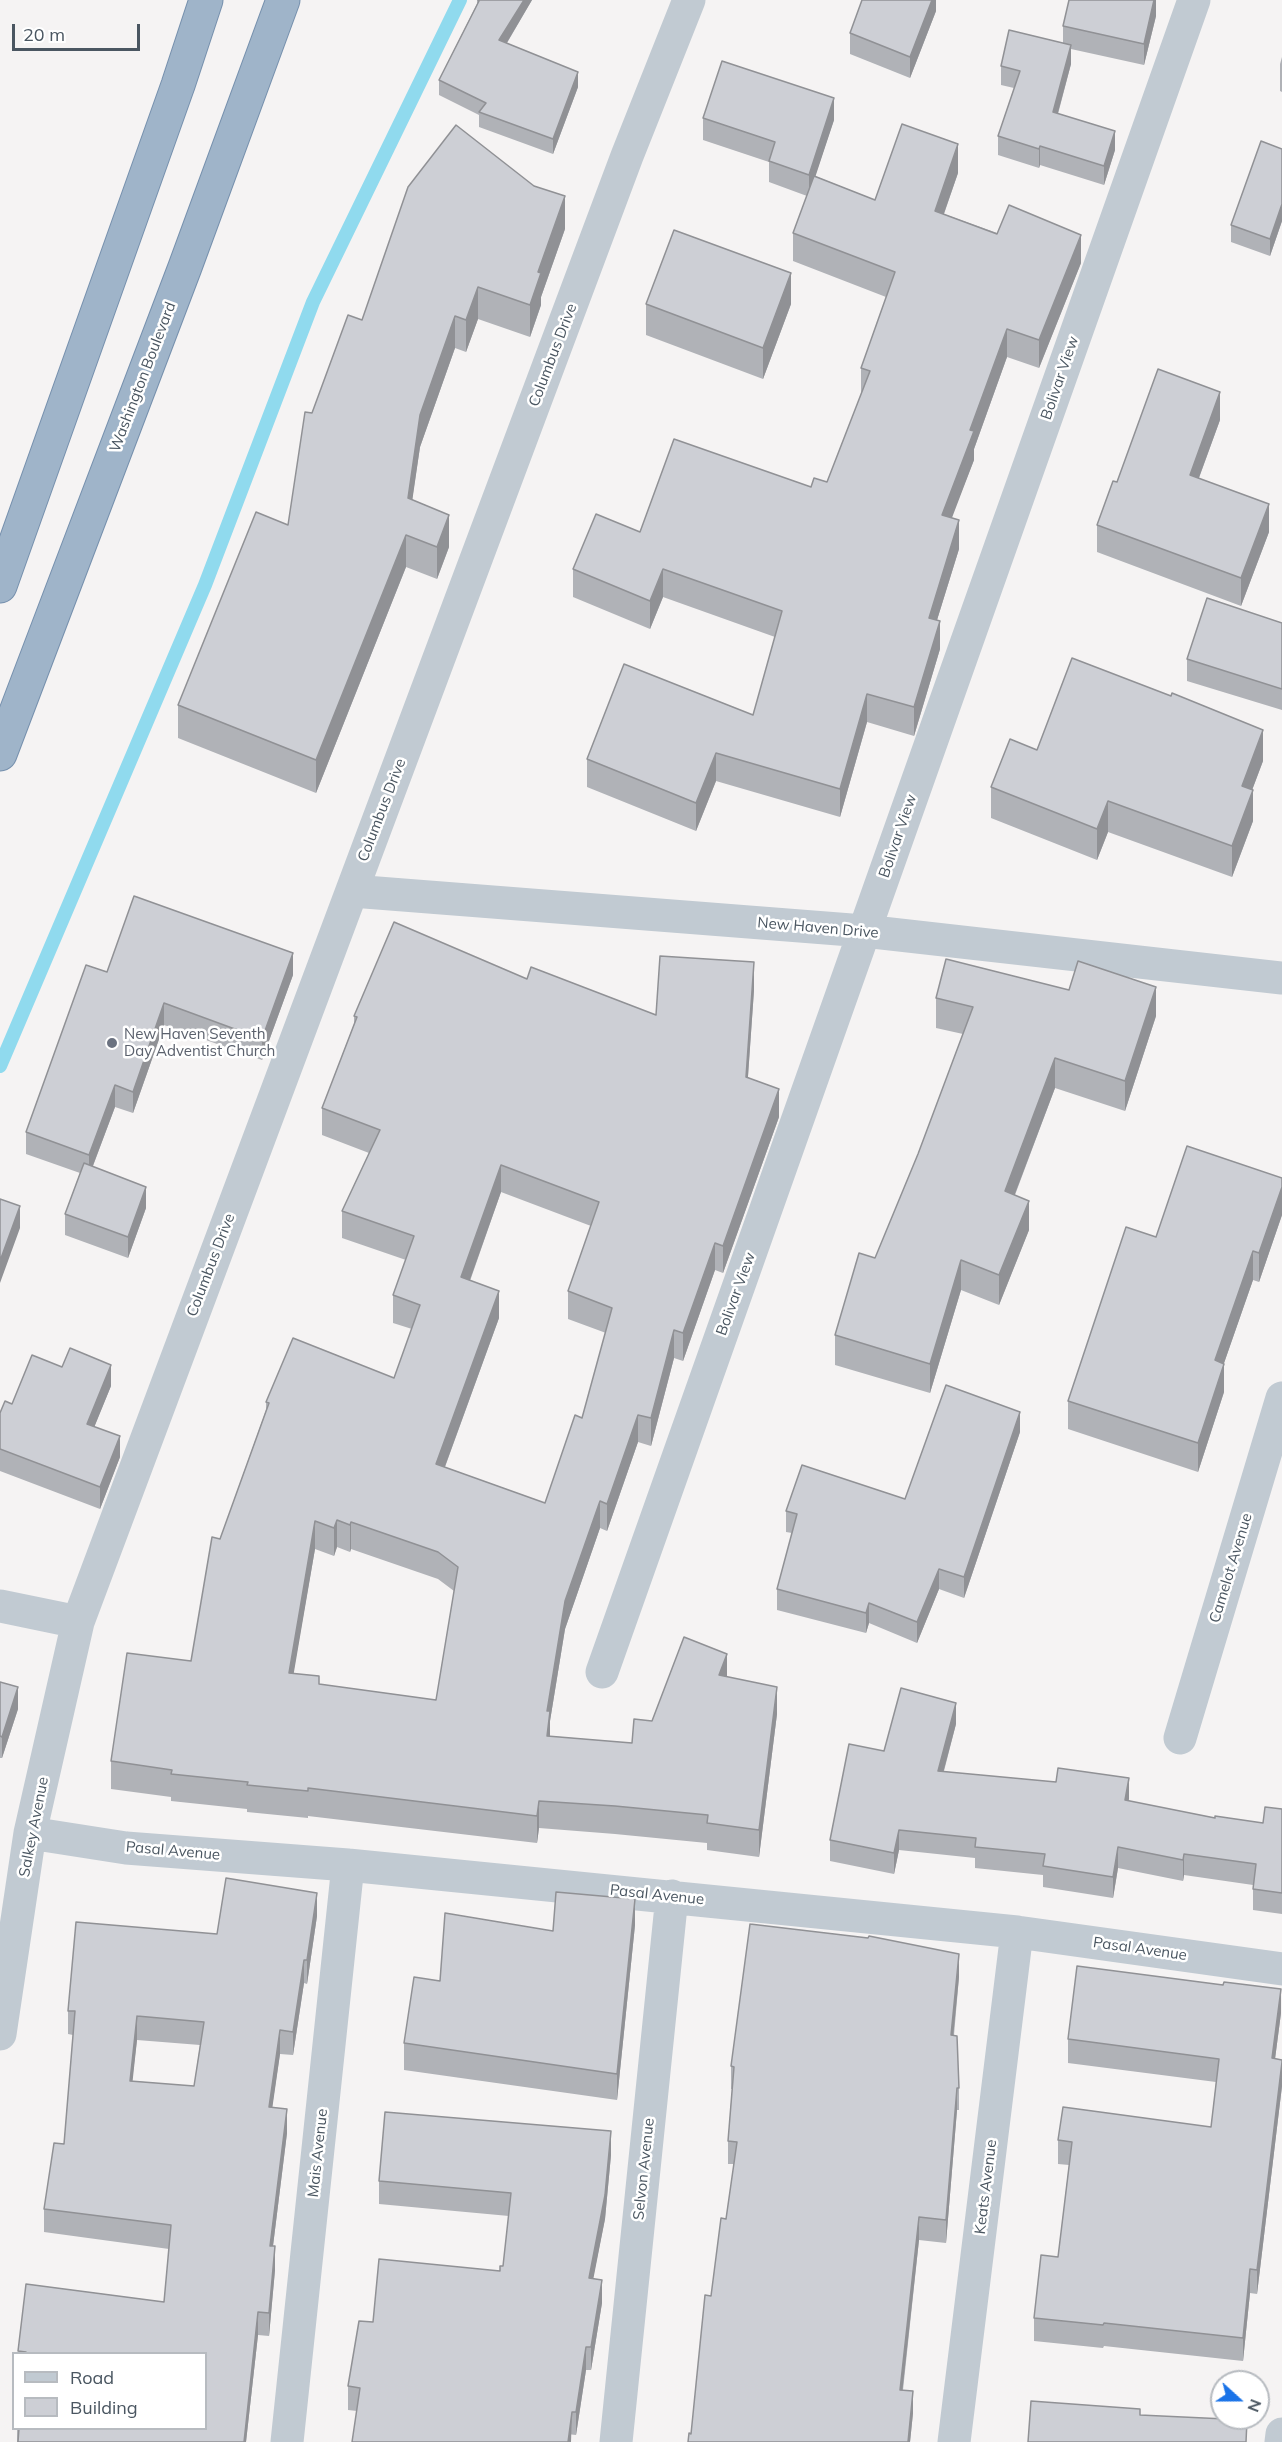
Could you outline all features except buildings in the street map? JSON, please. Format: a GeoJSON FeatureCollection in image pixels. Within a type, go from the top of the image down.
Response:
{"type":"FeatureCollection","features":[{"type":"Feature","properties":{"kind":"highway"},"geometry":{"type":"LineString","coordinates":[[0,586],[206,0]]}},
{"type":"Feature","properties":{"kind":"highway","name":"Washington Boulevard"},"geometry":{"type":"LineString","coordinates":[[0,754],[185,267],[283,0]]}},
{"type":"Feature","properties":{"kind":"street","name":"Columbus Drive"},"geometry":{"type":"LineString","coordinates":[[78,1622],[619,178],[688,0]]}},
{"type":"Feature","properties":{"kind":"street","name":"Bolivar View"},"geometry":{"type":"LineString","coordinates":[[602,1672],[1194,0]]}},
{"type":"Feature","properties":{"kind":"street","name":"New Haven Drive"},"geometry":{"type":"LineString","coordinates":[[352,891],[864,932],[1282,978]]}},
{"type":"Feature","properties":{"kind":"street","name":"Camelot Avenue"},"geometry":{"type":"LineString","coordinates":[[1180,1738],[1282,1398]]}},
{"type":"Feature","properties":{"kind":"street"},"geometry":{"type":"LineString","coordinates":[[0,1605],[78,1622]]}},
{"type":"Feature","properties":{"kind":"street","name":"Salkey Avenue"},"geometry":{"type":"LineString","coordinates":[[0,2034],[30,1833],[78,1622]]}},
{"type":"Feature","properties":{"kind":"street","name":"Pasal Avenue"},"geometry":{"type":"LineString","coordinates":[[30,1833],[126,1848],[348,1864],[1017,1932],[1282,1969]]}},
{"type":"Feature","properties":{"kind":"street","name":"Mais Avenue"},"geometry":{"type":"LineString","coordinates":[[287,2442],[348,1864]]}},
{"type":"Feature","properties":{"kind":"street","name":"Selvon Avenue"},"geometry":{"type":"LineString","coordinates":[[616,2442],[672,1896]]}},
{"type":"Feature","properties":{"kind":"street","name":"Keats Avenue"},"geometry":{"type":"LineString","coordinates":[[954,2442],[1017,1932]]}},
{"type":"Feature","properties":{"kind":"street"},"geometry":{"type":"LineString","coordinates":[[1281,2442],[1282,2434]]}},
{"type":"Feature","properties":{"kind":"waterway"},"geometry":{"type":"LineString","coordinates":[[0,1066],[205,585],[313,302],[460,0]]}},
{"type":"Feature","properties":{"kind":"place","name":"New Haven Seventh Day Adventist Church"},"geometry":{"type":"Point","coordinates":[112,1043]}}]}
